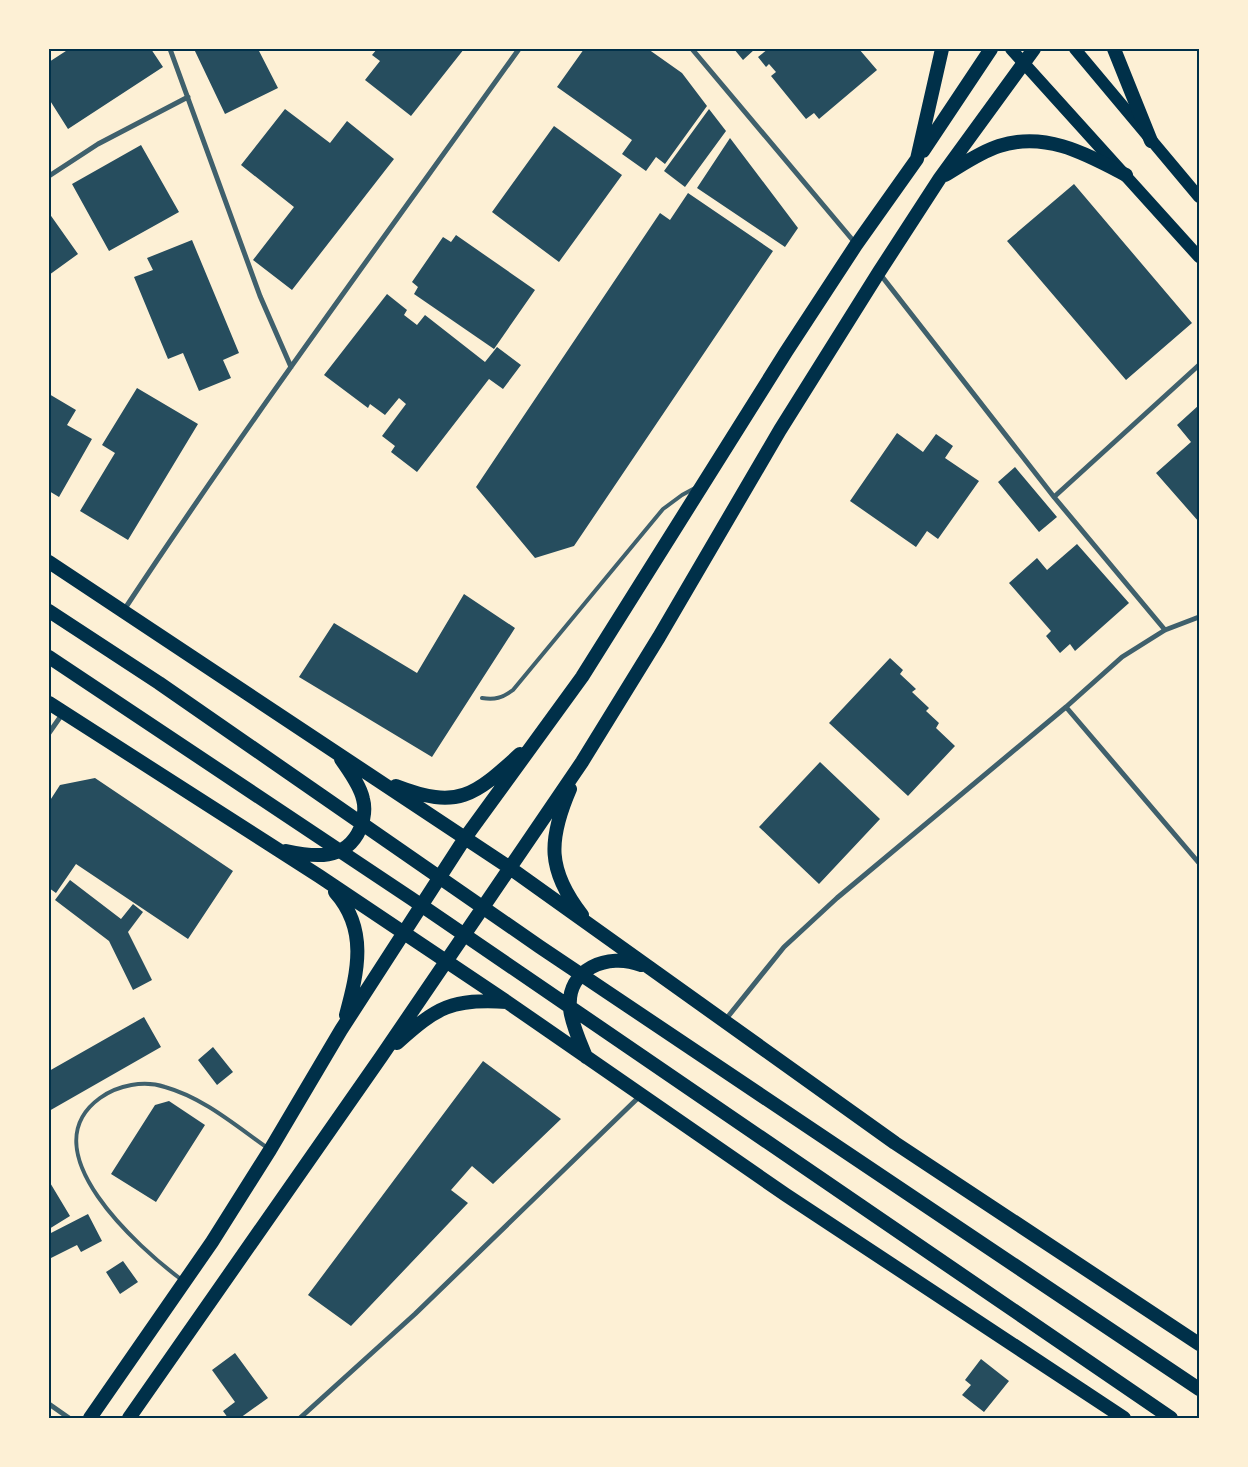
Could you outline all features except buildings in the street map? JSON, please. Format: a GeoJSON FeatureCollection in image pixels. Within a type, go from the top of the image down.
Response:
{"type":"FeatureCollection","features":[{"type":"Feature","properties":{"kind":"highway"},"geometry":{"type":"LineString","coordinates":[[917,160],[942,49]]}},
{"type":"Feature","properties":{"kind":"highway"},"geometry":{"type":"LineString","coordinates":[[90,1418],[185,1282],[270,1150],[341,1030],[465,838],[543,733],[588,668],[856,245],[917,160],[991,49]]}},
{"type":"Feature","properties":{"kind":"highway"},"geometry":{"type":"LineString","coordinates":[[129,1418],[381,1057],[582,762],[659,637],[780,430],[879,272],[940,178],[1034,49]]}},
{"type":"Feature","properties":{"kind":"highway"},"geometry":{"type":"LineString","coordinates":[[1114,49],[1151,141]]}},
{"type":"Feature","properties":{"kind":"highway"},"geometry":{"type":"LineString","coordinates":[[940,178],[997,146],[1028,140],[1043,141],[1074,149],[1126,175]]}},
{"type":"Feature","properties":{"kind":"highway"},"geometry":{"type":"LineString","coordinates":[[49,562],[510,868],[911,1154],[1199,1344]]}},
{"type":"Feature","properties":{"kind":"highway"},"geometry":{"type":"LineString","coordinates":[[49,611],[159,683],[540,947],[1199,1389]]}},
{"type":"Feature","properties":{"kind":"highway"},"geometry":{"type":"LineString","coordinates":[[49,657],[420,904],[1150,1406],[1171,1418]]}},
{"type":"Feature","properties":{"kind":"highway"},"geometry":{"type":"LineString","coordinates":[[49,703],[319,876],[507,1002],[640,1096],[1124,1418]]}},
{"type":"Feature","properties":{"kind":"highway"},"geometry":{"type":"LineString","coordinates":[[370,775],[412,792],[447,799],[459,797],[471,794],[486,784],[543,733]]}},
{"type":"Feature","properties":{"kind":"highway"},"geometry":{"type":"LineString","coordinates":[[276,849],[312,857],[336,853],[352,844],[359,831],[366,810],[358,786],[338,754]]}},
{"type":"Feature","properties":{"kind":"highway"},"geometry":{"type":"LineString","coordinates":[[582,762],[558,820],[554,845],[559,878],[564,891],[592,927]]}},
{"type":"Feature","properties":{"kind":"highway"},"geometry":{"type":"LineString","coordinates":[[319,876],[339,897],[349,911],[358,943],[356,977],[341,1030]]}},
{"type":"Feature","properties":{"kind":"highway"},"geometry":{"type":"LineString","coordinates":[[586,1058],[570,1011],[570,998],[573,986],[580,975],[589,967],[600,962],[613,961],[626,961],[653,970]]}},
{"type":"Feature","properties":{"kind":"highway"},"geometry":{"type":"LineString","coordinates":[[381,1057],[436,1011],[464,1002],[507,1002]]}},
{"type":"Feature","properties":{"kind":"main road"},"geometry":{"type":"LineString","coordinates":[[1011,49],[1199,257]]}},
{"type":"Feature","properties":{"kind":"main road"},"geometry":{"type":"LineString","coordinates":[[1074,49],[1199,197]]}},
{"type":"Feature","properties":{"kind":"street"},"geometry":{"type":"LineString","coordinates":[[170,49],[260,296],[291,366]]}},
{"type":"Feature","properties":{"kind":"street"},"geometry":{"type":"LineString","coordinates":[[124,610],[192,506],[519,49]]}},
{"type":"Feature","properties":{"kind":"street"},"geometry":{"type":"LineString","coordinates":[[692,49],[856,245]]}},
{"type":"Feature","properties":{"kind":"street"},"geometry":{"type":"LineString","coordinates":[[49,176],[98,144],[188,97]]}},
{"type":"Feature","properties":{"kind":"street"},"geometry":{"type":"LineString","coordinates":[[879,272],[1054,496],[1165,630]]}},
{"type":"Feature","properties":{"kind":"street"},"geometry":{"type":"LineString","coordinates":[[1054,496],[1199,365]]}},
{"type":"Feature","properties":{"kind":"street"},"geometry":{"type":"LineString","coordinates":[[724,1022],[765,970],[802,929],[967,787],[1066,707],[1122,657],[1165,630],[1199,617]]}},
{"type":"Feature","properties":{"kind":"street"},"geometry":{"type":"LineString","coordinates":[[1066,707],[1199,863]]}},
{"type":"Feature","properties":{"kind":"street"},"geometry":{"type":"LineString","coordinates":[[49,733],[63,712]]}},
{"type":"Feature","properties":{"kind":"street"},"geometry":{"type":"LineString","coordinates":[[300,1418],[415,1314],[640,1096]]}},
{"type":"Feature","properties":{"kind":"street"},"geometry":{"type":"LineString","coordinates":[[49,1404],[69,1418]]}},
{"type":"Feature","properties":{"kind":"lane"},"geometry":{"type":"LineString","coordinates":[[482,698],[493,700],[504,697],[513,690],[663,509],[682,494],[703,484]]}},
{"type":"Feature","properties":{"kind":"lane"},"geometry":{"type":"LineString","coordinates":[[185,1282],[126,1232],[103,1203],[84,1170],[79,1157],[75,1134],[80,1120],[90,1105],[108,1093],[125,1086],[155,1085],[187,1095],[211,1109],[270,1150]]}}]}
